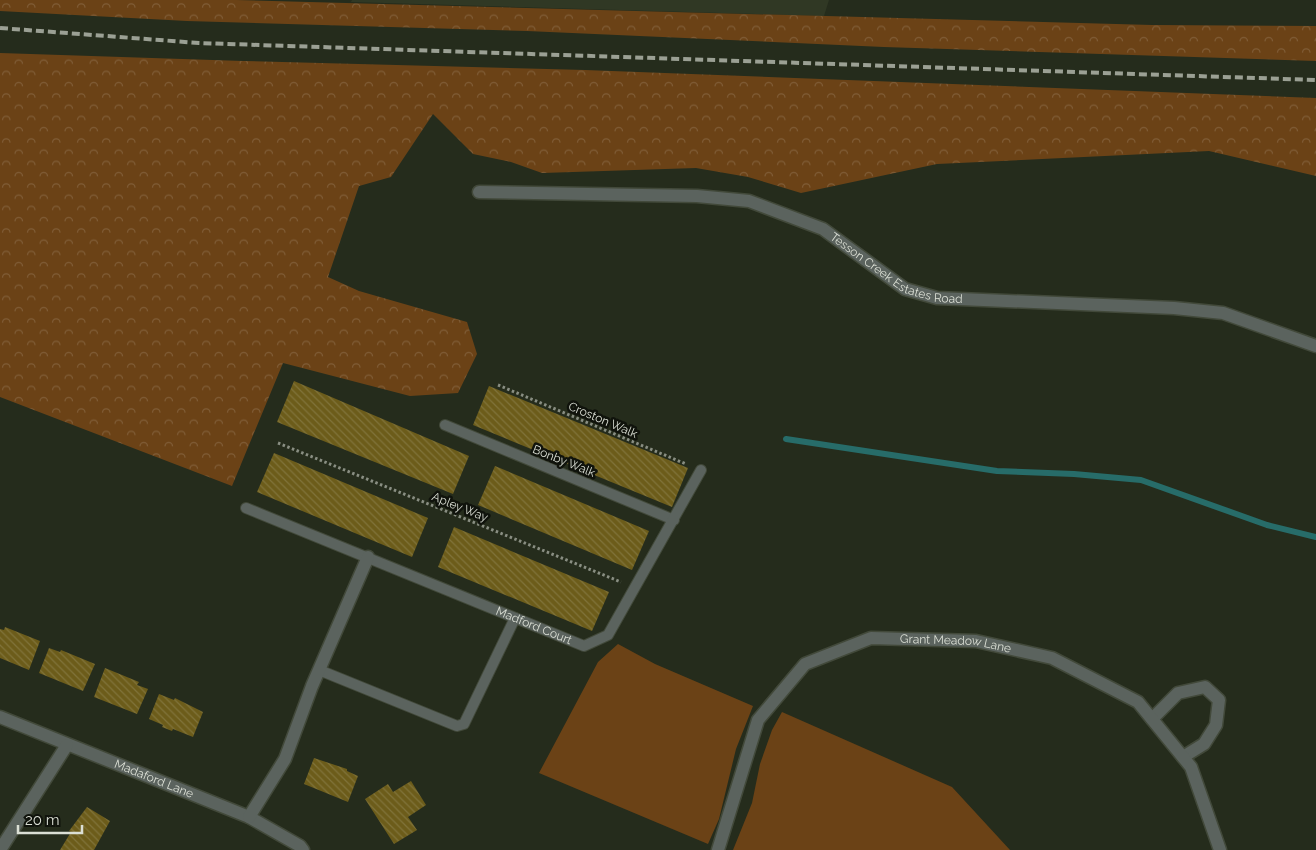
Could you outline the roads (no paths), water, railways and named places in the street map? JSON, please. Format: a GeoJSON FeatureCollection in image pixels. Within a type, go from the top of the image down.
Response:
{"type":"FeatureCollection","features":[{"type":"Feature","properties":{"kind":"street","name":"Tesson Creek Estates Road"},"geometry":{"type":"LineString","coordinates":[[479,192],[697,196],[750,202],[823,229],[905,289],[937,298],[1174,308],[1223,313],[1316,346]]}},
{"type":"Feature","properties":{"kind":"street"},"geometry":{"type":"LineString","coordinates":[[249,817],[285,759],[319,670],[368,557]]}},
{"type":"Feature","properties":{"kind":"street","name":"Grant Meadow Lane"},"geometry":{"type":"LineString","coordinates":[[718,850],[758,720],[804,664],[871,638],[976,641],[1052,658],[1138,702],[1190,766],[1220,850]]}},
{"type":"Feature","properties":{"kind":"street"},"geometry":{"type":"LineString","coordinates":[[1152,719],[1178,693],[1205,687],[1219,700],[1216,724],[1204,744],[1183,757]]}},
{"type":"Feature","properties":{"kind":"street","name":"Madaford Lane"},"geometry":{"type":"LineString","coordinates":[[0,717],[249,817],[300,846],[303,850]]}},
{"type":"Feature","properties":{"kind":"street"},"geometry":{"type":"LineString","coordinates":[[0,850],[67,745]]}},
{"type":"Feature","properties":{"kind":"lane","name":"Bonby Walk"},"geometry":{"type":"LineString","coordinates":[[445,425],[674,520]]}},
{"type":"Feature","properties":{"kind":"lane","name":"Madford Court"},"geometry":{"type":"LineString","coordinates":[[246,508],[584,646],[608,635],[701,470]]}},
{"type":"Feature","properties":{"kind":"lane"},"geometry":{"type":"LineString","coordinates":[[319,670],[457,726],[464,724],[515,618]]}},
{"type":"Feature","properties":{"kind":"waterway"},"geometry":{"type":"LineString","coordinates":[[786,439],[997,471],[1074,474],[1141,480],[1267,525],[1316,537]]}},
{"type":"Feature","properties":{"kind":"railway"},"geometry":{"type":"LineString","coordinates":[[0,28],[199,43],[1316,80]]}}]}
